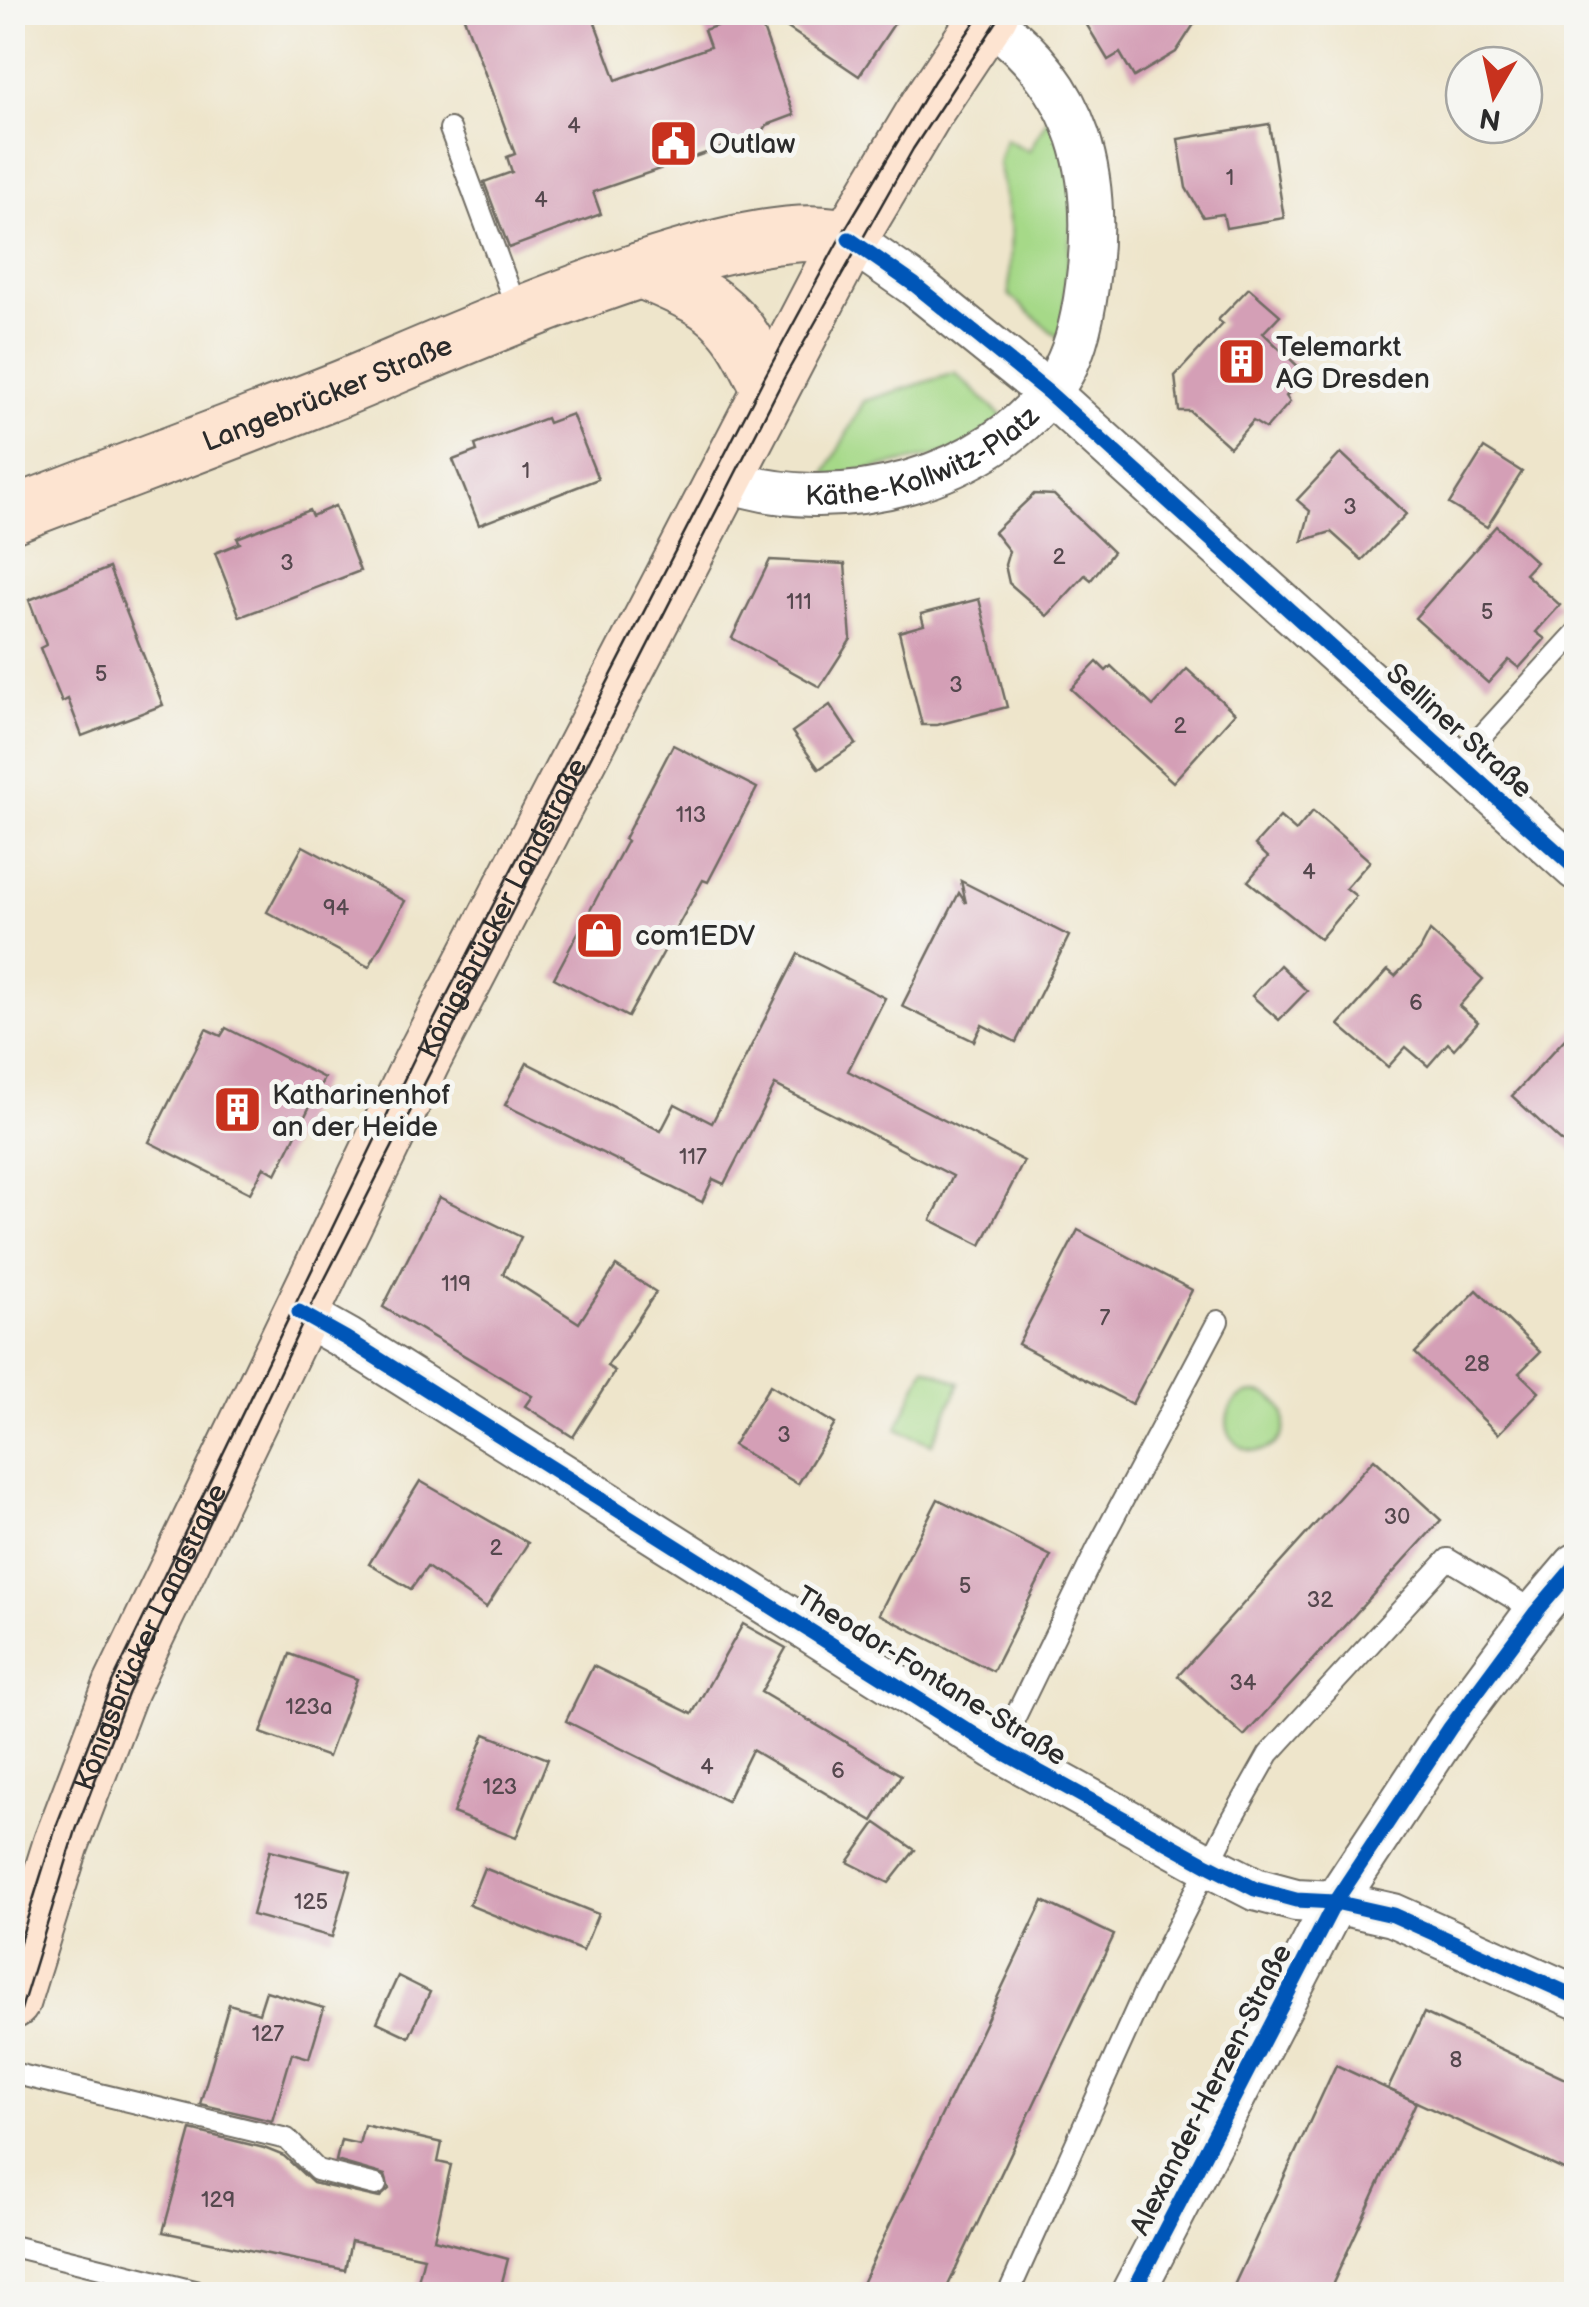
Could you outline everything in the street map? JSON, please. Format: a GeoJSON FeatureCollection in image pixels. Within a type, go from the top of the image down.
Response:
{"type":"FeatureCollection","features":[{"type":"Feature","properties":{"kind":"main road","name":"Königsbrücker Landstraße"},"geometry":{"type":"LineString","coordinates":[[12,2001],[60,1844],[121,1687],[422,1061],[849,239],[927,108],[989,16]]}},
{"type":"Feature","properties":{"kind":"main road","name":"Langebrücker Straße"},"geometry":{"type":"LineString","coordinates":[[12,516],[641,270],[770,238],[810,234],[849,239]]}},
{"type":"Feature","properties":{"kind":"main road"},"geometry":{"type":"LineString","coordinates":[[641,270],[711,304],[729,320],[770,388]]}},
{"type":"Feature","properties":{"kind":"street","name":"Käthe-Kollwitz-Platz"},"geometry":{"type":"LineString","coordinates":[[724,480],[752,488],[828,494],[906,485],[964,462],[992,445],[1037,383],[1061,376],[1076,340],[1085,303],[1092,219],[1089,170],[1077,127],[1057,87],[989,16]]}},
{"type":"Feature","properties":{"kind":"street"},"geometry":{"type":"LineString","coordinates":[[849,239],[915,284],[1037,383]]}},
{"type":"Feature","properties":{"kind":"street","name":"Selliner Straße"},"geometry":{"type":"LineString","coordinates":[[1037,383],[1576,869]]}},
{"type":"Feature","properties":{"kind":"street","name":"Theodor-Fontane-Straße"},"geometry":{"type":"LineString","coordinates":[[299,1312],[430,1390],[999,1750],[1208,1865],[1255,1889],[1296,1900],[1335,1902],[1393,1915],[1576,1997]]}},
{"type":"Feature","properties":{"kind":"street","name":"Alexander-Herzen-Straße"},"geometry":{"type":"LineString","coordinates":[[1132,2294],[1335,1902],[1450,1728],[1576,1565]]}},
{"type":"Feature","properties":{"kind":"lane"},"geometry":{"type":"LineString","coordinates":[[450,129],[519,316]]}},
{"type":"Feature","properties":{"kind":"lane"},"geometry":{"type":"LineString","coordinates":[[1458,762],[1576,633]]}},
{"type":"Feature","properties":{"kind":"lane"},"geometry":{"type":"LineString","coordinates":[[999,1750],[1097,1548],[1218,1321]]}},
{"type":"Feature","properties":{"kind":"lane"},"geometry":{"type":"LineString","coordinates":[[1008,2294],[1144,1992],[1269,1754],[1448,1559],[1536,1612]]}},
{"type":"Feature","properties":{"kind":"lane"},"geometry":{"type":"LineString","coordinates":[[12,2073],[287,2139],[318,2170],[376,2185]]}},
{"type":"Feature","properties":{"kind":"lane"},"geometry":{"type":"LineString","coordinates":[[12,2246],[206,2294]]}},
{"type":"Feature","properties":{"kind":"green space"},"geometry":{"type":"Polygon","coordinates":[[[1050,114],[1076,164],[1062,341],[1009,295],[1011,230],[998,163],[1005,139],[1029,151],[1050,114]]]}},
{"type":"Feature","properties":{"kind":"green space"},"geometry":{"type":"Polygon","coordinates":[[[955,373],[1004,418],[962,450],[823,479],[864,401],[955,373]]]}},
{"type":"Feature","properties":{"kind":"green space"},"geometry":{"type":"Polygon","coordinates":[[[925,1367],[960,1383],[932,1444],[897,1429],[925,1367]]]}},
{"type":"Feature","properties":{"kind":"green space"},"geometry":{"type":"Polygon","coordinates":[[[1256,1393],[1277,1401],[1285,1422],[1277,1443],[1256,1451],[1235,1443],[1227,1422],[1235,1401],[1256,1393]]]}},
{"type":"Feature","properties":{"kind":"building"},"geometry":{"type":"Polygon","coordinates":[[[462,12],[591,12],[616,80],[710,47],[704,30],[757,12],[794,115],[767,125],[761,134],[593,192],[601,214],[509,248],[484,182],[512,172],[507,157],[515,154],[462,12]]]}},
{"type":"Feature","properties":{"kind":"building"},"geometry":{"type":"Polygon","coordinates":[[[764,12],[902,12],[859,76],[764,12]]]}},
{"type":"Feature","properties":{"kind":"building"},"geometry":{"type":"Polygon","coordinates":[[[1079,12],[1202,12],[1176,52],[1134,77],[1120,53],[1108,60],[1079,12]]]}},
{"type":"Feature","properties":{"kind":"building"},"geometry":{"type":"Polygon","coordinates":[[[1269,124],[1284,218],[1226,228],[1223,214],[1203,217],[1186,188],[1178,139],[1269,124]]]}},
{"type":"Feature","properties":{"kind":"building","name":"Telemarkt AG Dresden"},"geometry":{"type":"Polygon","coordinates":[[[1249,288],[1280,315],[1263,333],[1306,374],[1286,396],[1290,402],[1266,429],[1253,421],[1230,447],[1190,411],[1179,411],[1175,376],[1223,324],[1218,320],[1249,288]]]}},
{"type":"Feature","properties":{"kind":"building"},"geometry":{"type":"Polygon","coordinates":[[[572,414],[598,479],[479,525],[453,460],[477,451],[475,445],[546,418],[548,423],[572,414]]]}},
{"type":"Feature","properties":{"kind":"building"},"geometry":{"type":"Polygon","coordinates":[[[1484,448],[1522,472],[1487,527],[1449,504],[1484,448]]]}},
{"type":"Feature","properties":{"kind":"building"},"geometry":{"type":"Polygon","coordinates":[[[1341,453],[1406,514],[1362,560],[1331,532],[1302,541],[1310,511],[1297,500],[1341,453]]]}},
{"type":"Feature","properties":{"kind":"building"},"geometry":{"type":"Polygon","coordinates":[[[1034,494],[1054,495],[1113,552],[1091,580],[1085,575],[1047,616],[1009,583],[1005,565],[1009,551],[994,532],[1034,494]]]}},
{"type":"Feature","properties":{"kind":"building"},"geometry":{"type":"Polygon","coordinates":[[[335,506],[360,571],[240,617],[215,553],[240,543],[237,538],[309,510],[312,516],[335,506]]]}},
{"type":"Feature","properties":{"kind":"building"},"geometry":{"type":"Polygon","coordinates":[[[1496,526],[1536,562],[1525,574],[1560,605],[1536,632],[1545,639],[1519,668],[1509,660],[1488,683],[1415,618],[1496,526]]]}},
{"type":"Feature","properties":{"kind":"building"},"geometry":{"type":"Polygon","coordinates":[[[770,560],[845,564],[851,639],[820,687],[732,638],[770,560]]]}},
{"type":"Feature","properties":{"kind":"building"},"geometry":{"type":"Polygon","coordinates":[[[109,568],[163,705],[82,736],[68,699],[62,702],[40,648],[46,645],[29,600],[109,568]]]}},
{"type":"Feature","properties":{"kind":"building"},"geometry":{"type":"Polygon","coordinates":[[[979,599],[1007,707],[937,725],[922,725],[899,632],[924,625],[921,614],[979,599]]]}},
{"type":"Feature","properties":{"kind":"building"},"geometry":{"type":"Polygon","coordinates":[[[1097,662],[1106,671],[1111,666],[1153,706],[1187,669],[1235,713],[1173,782],[1071,689],[1097,662]]]}},
{"type":"Feature","properties":{"kind":"building"},"geometry":{"type":"Polygon","coordinates":[[[830,705],[856,744],[819,769],[792,732],[830,705]]]}},
{"type":"Feature","properties":{"kind":"building"},"geometry":{"type":"Polygon","coordinates":[[[673,745],[757,788],[708,882],[703,880],[628,1017],[554,978],[673,745]]]}},
{"type":"Feature","properties":{"kind":"building"},"geometry":{"type":"Polygon","coordinates":[[[1313,811],[1370,861],[1346,888],[1356,896],[1320,939],[1248,881],[1268,857],[1255,845],[1280,817],[1296,831],[1313,811]]]}},
{"type":"Feature","properties":{"kind":"building"},"geometry":{"type":"Polygon","coordinates":[[[303,846],[405,901],[369,967],[267,912],[303,846]]]}},
{"type":"Feature","properties":{"kind":"building"},"geometry":{"type":"Polygon","coordinates":[[[961,881],[1069,936],[1016,1042],[982,1025],[974,1041],[902,1006],[959,893],[966,903],[961,881]]]}},
{"type":"Feature","properties":{"kind":"building"},"geometry":{"type":"Polygon","coordinates":[[[1430,931],[1483,979],[1459,1006],[1478,1022],[1454,1049],[1448,1043],[1428,1066],[1406,1047],[1388,1067],[1339,1025],[1388,970],[1395,976],[1420,950],[1430,931]]]}},
{"type":"Feature","properties":{"kind":"building"},"geometry":{"type":"Polygon","coordinates":[[[798,954],[885,998],[848,1071],[1024,1161],[981,1245],[931,1220],[953,1176],[775,1085],[724,1184],[713,1179],[702,1202],[505,1105],[527,1063],[661,1131],[675,1104],[712,1123],[798,954]]]}},
{"type":"Feature","properties":{"kind":"building"},"geometry":{"type":"Polygon","coordinates":[[[1280,965],[1307,991],[1279,1020],[1252,996],[1280,965]]]}},
{"type":"Feature","properties":{"kind":"building"},"geometry":{"type":"Polygon","coordinates":[[[1576,1027],[1576,1155],[1512,1096],[1576,1027]]]}},
{"type":"Feature","properties":{"kind":"building","name":"Katharinenhof an der Heide"},"geometry":{"type":"Polygon","coordinates":[[[226,1028],[324,1078],[276,1174],[264,1167],[250,1193],[149,1142],[206,1029],[221,1036],[226,1028]]]}},
{"type":"Feature","properties":{"kind":"building"},"geometry":{"type":"Polygon","coordinates":[[[439,1197],[521,1237],[503,1274],[579,1323],[616,1266],[656,1292],[607,1366],[615,1371],[573,1437],[525,1406],[532,1396],[383,1307],[439,1197]]]}},
{"type":"Feature","properties":{"kind":"building"},"geometry":{"type":"Polygon","coordinates":[[[1078,1230],[1192,1290],[1132,1404],[1018,1344],[1078,1230]]]}},
{"type":"Feature","properties":{"kind":"building"},"geometry":{"type":"Polygon","coordinates":[[[1477,1290],[1540,1352],[1519,1373],[1539,1392],[1498,1434],[1415,1353],[1477,1290]]]}},
{"type":"Feature","properties":{"kind":"building"},"geometry":{"type":"Polygon","coordinates":[[[770,1385],[835,1424],[798,1484],[733,1445],[770,1385]]]}},
{"type":"Feature","properties":{"kind":"building"},"geometry":{"type":"Polygon","coordinates":[[[1374,1459],[1441,1520],[1244,1736],[1178,1676],[1374,1459]]]}},
{"type":"Feature","properties":{"kind":"building"},"geometry":{"type":"Polygon","coordinates":[[[420,1481],[528,1543],[486,1608],[427,1567],[411,1589],[369,1564],[420,1481]]]}},
{"type":"Feature","properties":{"kind":"building"},"geometry":{"type":"Polygon","coordinates":[[[938,1499],[1051,1556],[993,1671],[879,1614],[938,1499]]]}},
{"type":"Feature","properties":{"kind":"building"},"geometry":{"type":"Polygon","coordinates":[[[743,1624],[786,1648],[761,1692],[901,1775],[873,1821],[752,1750],[727,1801],[566,1721],[593,1666],[692,1714],[743,1624]]]}},
{"type":"Feature","properties":{"kind":"building"},"geometry":{"type":"Polygon","coordinates":[[[290,1654],[357,1679],[328,1757],[261,1733],[290,1654]]]}},
{"type":"Feature","properties":{"kind":"building"},"geometry":{"type":"Polygon","coordinates":[[[485,1734],[548,1759],[516,1838],[453,1813],[485,1734]]]}},
{"type":"Feature","properties":{"kind":"building"},"geometry":{"type":"Polygon","coordinates":[[[876,1823],[915,1850],[889,1883],[848,1862],[876,1823]]]}},
{"type":"Feature","properties":{"kind":"building"},"geometry":{"type":"Polygon","coordinates":[[[270,1850],[351,1871],[332,1937],[252,1915],[270,1850]]]}},
{"type":"Feature","properties":{"kind":"building"},"geometry":{"type":"Polygon","coordinates":[[[484,1868],[598,1914],[583,1951],[469,1905],[484,1868]]]}},
{"type":"Feature","properties":{"kind":"building"},"geometry":{"type":"Polygon","coordinates":[[[1043,1901],[1114,1935],[944,2294],[857,2294],[1043,1901]]]}},
{"type":"Feature","properties":{"kind":"building"},"geometry":{"type":"Polygon","coordinates":[[[398,1976],[430,1992],[409,2037],[377,2022],[398,1976]]]}},
{"type":"Feature","properties":{"kind":"building"},"geometry":{"type":"Polygon","coordinates":[[[266,1991],[324,2008],[309,2058],[292,2053],[272,2121],[200,2104],[229,2004],[259,2013],[266,1991]]]}},
{"type":"Feature","properties":{"kind":"building"},"geometry":{"type":"Polygon","coordinates":[[[1424,2013],[1576,2084],[1576,2148],[1566,2171],[1388,2089],[1424,2013]]]}},
{"type":"Feature","properties":{"kind":"building"},"geometry":{"type":"Polygon","coordinates":[[[1336,2065],[1416,2102],[1328,2294],[1230,2294],[1336,2065]]]}},
{"type":"Feature","properties":{"kind":"building"},"geometry":{"type":"Polygon","coordinates":[[[364,2125],[442,2143],[438,2162],[451,2165],[434,2239],[508,2259],[499,2294],[415,2294],[424,2257],[351,2241],[345,2270],[163,2232],[191,2130],[284,2156],[313,2183],[379,2198],[389,2189],[385,2175],[336,2161],[341,2140],[359,2144],[364,2125]]]}},
{"type":"Feature","properties":{"kind":"tram line"},"geometry":{"type":"LineString","coordinates":[[12,1967],[57,1824],[112,1683],[414,1059],[841,236],[934,81],[982,12]]}},
{"type":"Feature","properties":{"kind":"tram line"},"geometry":{"type":"LineString","coordinates":[[12,2039],[76,1830],[128,1694],[306,1316],[784,378],[913,149],[1003,12]]}},
{"type":"Feature","properties":{"kind":"cycle path"},"geometry":{"type":"LineString","coordinates":[[849,239],[915,285],[1049,393],[1576,869]]}},
{"type":"Feature","properties":{"kind":"cycle path"},"geometry":{"type":"LineString","coordinates":[[299,1312],[999,1750],[1208,1865],[1255,1889],[1296,1900],[1335,1902],[1393,1915],[1576,1997]]}},
{"type":"Feature","properties":{"kind":"cycle path"},"geometry":{"type":"LineString","coordinates":[[1132,2294],[1335,1902],[1450,1728],[1576,1565]]}},
{"type":"Feature","properties":{"kind":"place","name":"Outlaw"},"geometry":{"type":"Point","coordinates":[674,143]}},
{"type":"Feature","properties":{"kind":"place","name":"Telemarkt AG Dresden"},"geometry":{"type":"Point","coordinates":[1241,362]}},
{"type":"Feature","properties":{"kind":"place","name":"com1EDV"},"geometry":{"type":"Point","coordinates":[600,935]}},
{"type":"Feature","properties":{"kind":"place","name":"Katharinenhof an der Heide"},"geometry":{"type":"Point","coordinates":[237,1110]}}]}
